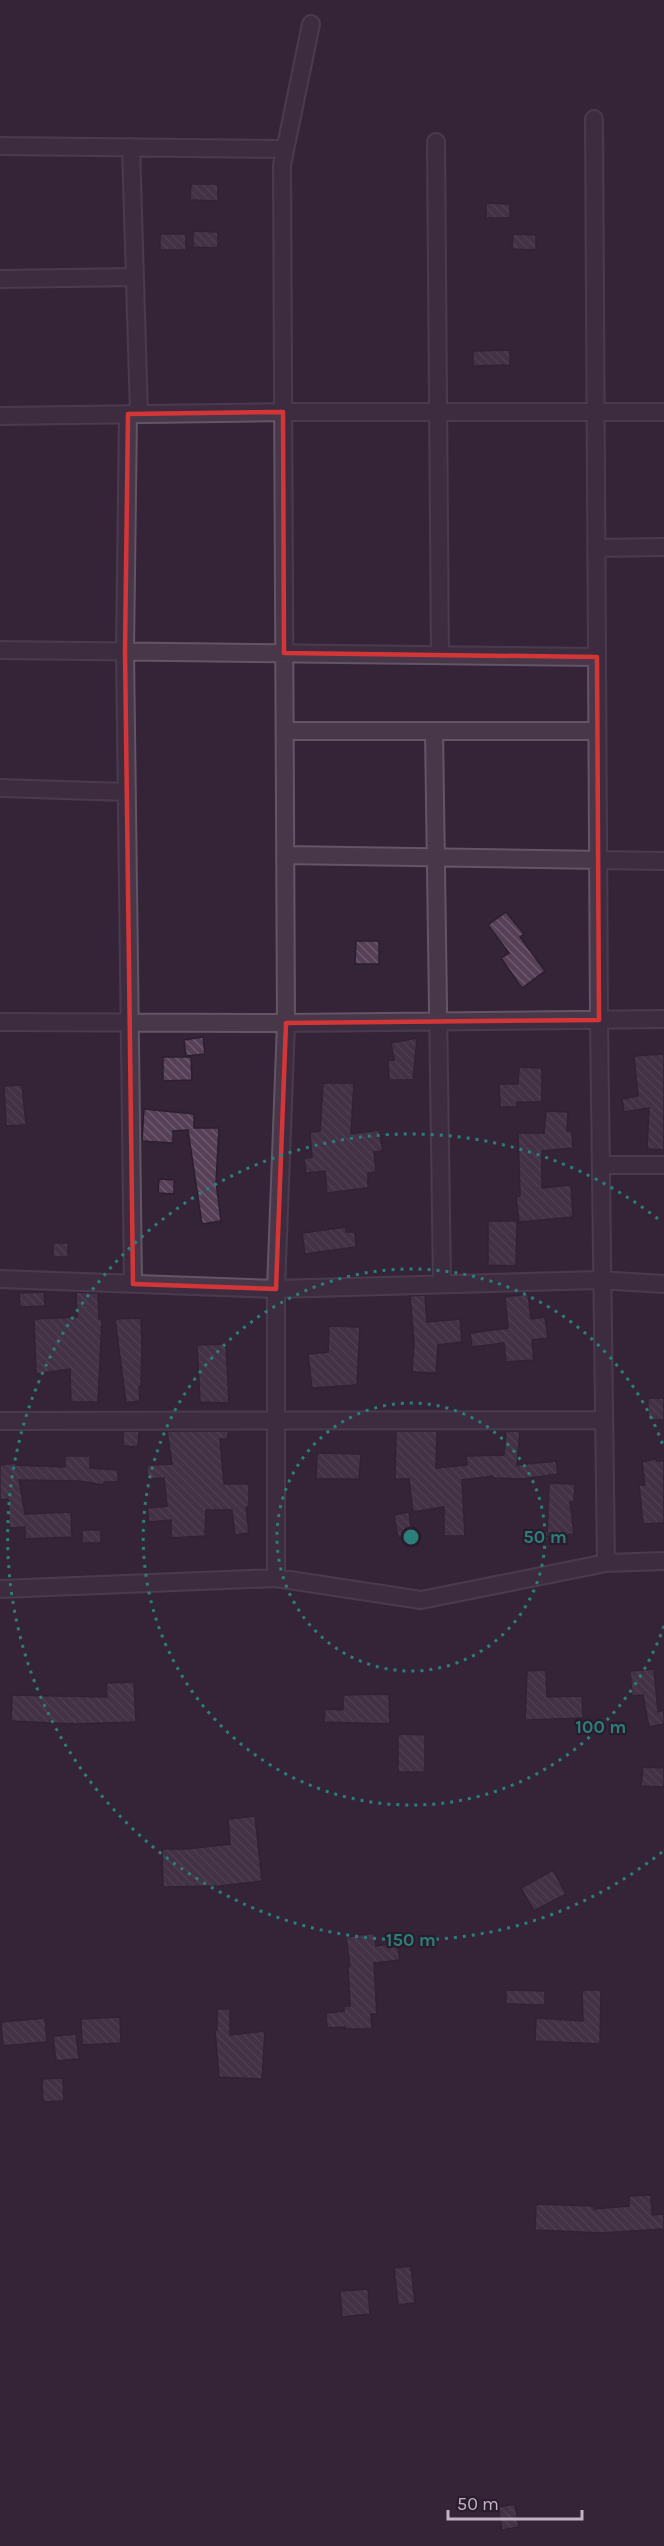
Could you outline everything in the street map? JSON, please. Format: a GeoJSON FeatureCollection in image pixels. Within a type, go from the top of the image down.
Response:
{"type":"FeatureCollection","features":[{"type":"Feature","properties":{"kind":"street"},"geometry":{"type":"LineString","coordinates":[[276,1578],[276,1289],[286,1023],[282,165],[312,24]]}},
{"type":"Feature","properties":{"kind":"street"},"geometry":{"type":"LineString","coordinates":[[594,118],[599,1020],[606,1563]]}},
{"type":"Feature","properties":{"kind":"street"},"geometry":{"type":"LineString","coordinates":[[436,142],[440,655]]}},
{"type":"Feature","properties":{"kind":"street"},"geometry":{"type":"LineString","coordinates":[[0,146],[285,149]]}},
{"type":"Feature","properties":{"kind":"street"},"geometry":{"type":"LineString","coordinates":[[131,147],[135,277],[134,414],[125,651],[133,1284]]}},
{"type":"Feature","properties":{"kind":"street"},"geometry":{"type":"LineString","coordinates":[[0,279],[135,277]]}},
{"type":"Feature","properties":{"kind":"street"},"geometry":{"type":"LineString","coordinates":[[0,416],[283,412],[664,412]]}},
{"type":"Feature","properties":{"kind":"street"},"geometry":{"type":"LineString","coordinates":[[596,548],[664,547]]}},
{"type":"Feature","properties":{"kind":"street"},"geometry":{"type":"LineString","coordinates":[[0,650],[597,657]]}},
{"type":"Feature","properties":{"kind":"street"},"geometry":{"type":"LineString","coordinates":[[285,731],[597,731]]}},
{"type":"Feature","properties":{"kind":"street"},"geometry":{"type":"LineString","coordinates":[[434,731],[442,1284]]}},
{"type":"Feature","properties":{"kind":"street"},"geometry":{"type":"LineString","coordinates":[[0,788],[127,792]]}},
{"type":"Feature","properties":{"kind":"street"},"geometry":{"type":"LineString","coordinates":[[285,855],[664,861]]}},
{"type":"Feature","properties":{"kind":"street"},"geometry":{"type":"LineString","coordinates":[[0,1022],[286,1023],[664,1019]]}},
{"type":"Feature","properties":{"kind":"street"},"geometry":{"type":"LineString","coordinates":[[601,1165],[664,1165]]}},
{"type":"Feature","properties":{"kind":"street"},"geometry":{"type":"LineString","coordinates":[[0,1279],[276,1289],[603,1280],[664,1284]]}},
{"type":"Feature","properties":{"kind":"street"},"geometry":{"type":"LineString","coordinates":[[0,1421],[604,1420]]}},
{"type":"Feature","properties":{"kind":"street"},"geometry":{"type":"LineString","coordinates":[[0,1589],[276,1578],[421,1600],[606,1563],[664,1561]]}},
{"type":"Feature","properties":{"kind":"highlighted area"},"geometry":{"type":"Polygon","coordinates":[[[283,412],[284,653],[597,657],[599,1020],[286,1023],[276,1289],[133,1284],[125,651],[128,414],[283,412]]]}},
{"type":"Feature","properties":{"kind":"building"},"geometry":{"type":"Polygon","coordinates":[[[191,184],[218,184],[218,201],[190,200],[191,184]]]}},
{"type":"Feature","properties":{"kind":"building"},"geometry":{"type":"Polygon","coordinates":[[[486,203],[510,204],[510,218],[486,218],[486,203]]]}},
{"type":"Feature","properties":{"kind":"building"},"geometry":{"type":"Polygon","coordinates":[[[193,231],[218,232],[218,248],[193,247],[193,231]]]}},
{"type":"Feature","properties":{"kind":"building"},"geometry":{"type":"Polygon","coordinates":[[[160,234],[186,234],[186,250],[160,250],[160,234]]]}},
{"type":"Feature","properties":{"kind":"building"},"geometry":{"type":"Polygon","coordinates":[[[513,234],[536,235],[536,250],[512,249],[513,234]]]}},
{"type":"Feature","properties":{"kind":"building"},"geometry":{"type":"Polygon","coordinates":[[[510,350],[510,365],[473,366],[473,351],[510,350]]]}},
{"type":"Feature","properties":{"kind":"building"},"geometry":{"type":"Polygon","coordinates":[[[506,912],[524,934],[520,937],[545,971],[522,988],[501,958],[509,953],[488,925],[506,912]]]}},
{"type":"Feature","properties":{"kind":"building"},"geometry":{"type":"Polygon","coordinates":[[[356,941],[379,941],[379,964],[355,964],[356,941]]]}},
{"type":"Feature","properties":{"kind":"building"},"geometry":{"type":"Polygon","coordinates":[[[203,1037],[205,1054],[186,1056],[184,1040],[203,1037]]]}},
{"type":"Feature","properties":{"kind":"building"},"geometry":{"type":"Polygon","coordinates":[[[417,1038],[413,1080],[389,1080],[388,1060],[394,1060],[391,1043],[417,1038]]]}},
{"type":"Feature","properties":{"kind":"building"},"geometry":{"type":"Polygon","coordinates":[[[664,1054],[664,1150],[647,1149],[649,1108],[624,1112],[622,1099],[638,1096],[634,1056],[664,1054]]]}},
{"type":"Feature","properties":{"kind":"building"},"geometry":{"type":"Polygon","coordinates":[[[163,1057],[191,1057],[192,1080],[163,1081],[163,1057]]]}},
{"type":"Feature","properties":{"kind":"building"},"geometry":{"type":"Polygon","coordinates":[[[519,1067],[542,1068],[542,1102],[517,1102],[517,1107],[500,1107],[499,1084],[518,1084],[519,1067]]]}},
{"type":"Feature","properties":{"kind":"building"},"geometry":{"type":"Polygon","coordinates":[[[323,1083],[354,1083],[351,1134],[379,1130],[383,1151],[374,1152],[376,1172],[368,1173],[368,1188],[327,1193],[325,1171],[306,1173],[304,1158],[312,1157],[310,1132],[320,1131],[323,1083]]]}},
{"type":"Feature","properties":{"kind":"building"},"geometry":{"type":"Polygon","coordinates":[[[22,1085],[26,1125],[6,1126],[4,1086],[22,1085]]]}},
{"type":"Feature","properties":{"kind":"building"},"geometry":{"type":"Polygon","coordinates":[[[144,1109],[194,1114],[194,1128],[219,1128],[216,1182],[221,1221],[202,1224],[188,1130],[173,1131],[173,1143],[142,1141],[144,1109]]]}},
{"type":"Feature","properties":{"kind":"building"},"geometry":{"type":"Polygon","coordinates":[[[546,1111],[568,1112],[567,1131],[572,1131],[573,1148],[542,1151],[542,1188],[571,1185],[573,1217],[519,1222],[516,1197],[520,1196],[518,1133],[544,1133],[546,1111]]]}},
{"type":"Feature","properties":{"kind":"building"},"geometry":{"type":"Polygon","coordinates":[[[159,1179],[174,1180],[174,1194],[158,1193],[159,1179]]]}},
{"type":"Feature","properties":{"kind":"building"},"geometry":{"type":"Polygon","coordinates":[[[488,1221],[517,1221],[516,1266],[488,1265],[488,1221]]]}},
{"type":"Feature","properties":{"kind":"building"},"geometry":{"type":"Polygon","coordinates":[[[346,1227],[346,1232],[355,1232],[356,1247],[305,1254],[302,1233],[346,1227]]]}},
{"type":"Feature","properties":{"kind":"building"},"geometry":{"type":"Polygon","coordinates":[[[53,1243],[68,1243],[68,1257],[53,1257],[53,1243]]]}},
{"type":"Feature","properties":{"kind":"building"},"geometry":{"type":"Polygon","coordinates":[[[44,1292],[45,1306],[20,1307],[19,1293],[44,1292]]]}},
{"type":"Feature","properties":{"kind":"building"},"geometry":{"type":"Polygon","coordinates":[[[76,1292],[98,1293],[99,1319],[102,1319],[98,1402],[71,1402],[70,1369],[36,1374],[34,1319],[77,1317],[76,1292]]]}},
{"type":"Feature","properties":{"kind":"building"},"geometry":{"type":"Polygon","coordinates":[[[528,1294],[531,1319],[545,1317],[548,1338],[532,1340],[534,1360],[506,1362],[504,1343],[472,1347],[470,1333],[508,1328],[505,1297],[528,1294]]]}},
{"type":"Feature","properties":{"kind":"building"},"geometry":{"type":"Polygon","coordinates":[[[425,1295],[427,1322],[460,1319],[462,1342],[438,1345],[436,1373],[412,1372],[414,1343],[410,1296],[425,1295]]]}},
{"type":"Feature","properties":{"kind":"building"},"geometry":{"type":"Polygon","coordinates":[[[141,1318],[140,1401],[126,1403],[115,1319],[141,1318]]]}},
{"type":"Feature","properties":{"kind":"building"},"geometry":{"type":"Polygon","coordinates":[[[329,1326],[360,1327],[357,1385],[312,1388],[308,1354],[328,1352],[329,1326]]]}},
{"type":"Feature","properties":{"kind":"building"},"geometry":{"type":"Polygon","coordinates":[[[226,1344],[229,1403],[200,1402],[197,1345],[226,1344]]]}},
{"type":"Feature","properties":{"kind":"building"},"geometry":{"type":"Polygon","coordinates":[[[648,1398],[664,1398],[664,1420],[648,1420],[648,1398]]]}},
{"type":"Feature","properties":{"kind":"building"},"geometry":{"type":"Polygon","coordinates":[[[123,1431],[139,1431],[138,1447],[123,1446],[123,1431]]]}},
{"type":"Feature","properties":{"kind":"building"},"geometry":{"type":"Polygon","coordinates":[[[167,1431],[228,1431],[228,1439],[220,1439],[224,1484],[249,1484],[249,1507],[246,1507],[249,1533],[235,1535],[232,1510],[206,1510],[205,1536],[171,1538],[171,1520],[149,1522],[147,1508],[167,1506],[164,1478],[147,1479],[147,1465],[172,1464],[167,1431]]]}},
{"type":"Feature","properties":{"kind":"building"},"geometry":{"type":"Polygon","coordinates":[[[396,1431],[437,1431],[436,1468],[467,1465],[466,1456],[504,1455],[506,1431],[520,1431],[517,1465],[556,1461],[558,1474],[523,1479],[493,1478],[493,1476],[462,1480],[465,1536],[444,1536],[444,1507],[413,1512],[409,1479],[395,1479],[396,1431]]]}},
{"type":"Feature","properties":{"kind":"building"},"geometry":{"type":"Polygon","coordinates":[[[317,1453],[361,1454],[359,1479],[316,1479],[317,1453]]]}},
{"type":"Feature","properties":{"kind":"building"},"geometry":{"type":"Polygon","coordinates":[[[65,1456],[90,1456],[90,1468],[118,1470],[118,1482],[104,1482],[104,1485],[79,1481],[19,1480],[25,1514],[71,1512],[72,1537],[25,1539],[25,1527],[9,1528],[8,1499],[0,1500],[0,1465],[16,1463],[16,1465],[65,1467],[65,1456]]]}},
{"type":"Feature","properties":{"kind":"building"},"geometry":{"type":"Polygon","coordinates":[[[656,1459],[664,1461],[664,1523],[643,1524],[639,1485],[645,1485],[642,1462],[656,1459]]]}},
{"type":"Feature","properties":{"kind":"building"},"geometry":{"type":"Polygon","coordinates":[[[549,1483],[575,1484],[574,1502],[570,1502],[574,1534],[547,1537],[549,1483]]]}},
{"type":"Feature","properties":{"kind":"building"},"geometry":{"type":"Polygon","coordinates":[[[409,1512],[412,1535],[398,1538],[394,1515],[409,1512]]]}},
{"type":"Feature","properties":{"kind":"building"},"geometry":{"type":"Polygon","coordinates":[[[82,1530],[101,1530],[101,1543],[82,1543],[82,1530]]]}},
{"type":"Feature","properties":{"kind":"building"},"geometry":{"type":"Polygon","coordinates":[[[654,1669],[658,1712],[664,1710],[664,1724],[649,1727],[643,1695],[632,1696],[630,1671],[654,1669]]]}},
{"type":"Feature","properties":{"kind":"building"},"geometry":{"type":"Polygon","coordinates":[[[546,1670],[547,1697],[582,1696],[583,1718],[525,1720],[527,1671],[546,1670]]]}},
{"type":"Feature","properties":{"kind":"building"},"geometry":{"type":"Polygon","coordinates":[[[134,1682],[136,1722],[74,1724],[11,1721],[12,1695],[107,1697],[106,1683],[134,1682]]]}},
{"type":"Feature","properties":{"kind":"building"},"geometry":{"type":"Polygon","coordinates":[[[389,1694],[390,1724],[324,1722],[325,1709],[343,1710],[343,1695],[389,1694]]]}},
{"type":"Feature","properties":{"kind":"building"},"geometry":{"type":"Polygon","coordinates":[[[398,1734],[425,1735],[425,1772],[398,1772],[398,1734]]]}},
{"type":"Feature","properties":{"kind":"building"},"geometry":{"type":"Polygon","coordinates":[[[643,1767],[664,1768],[664,1787],[641,1786],[643,1767]]]}},
{"type":"Feature","properties":{"kind":"building"},"geometry":{"type":"Polygon","coordinates":[[[255,1816],[262,1881],[220,1886],[163,1887],[162,1849],[230,1844],[228,1819],[255,1816]]]}},
{"type":"Feature","properties":{"kind":"building"},"geometry":{"type":"Polygon","coordinates":[[[553,1870],[566,1894],[534,1911],[521,1888],[553,1870]]]}},
{"type":"Feature","properties":{"kind":"building"},"geometry":{"type":"Polygon","coordinates":[[[374,1933],[376,1946],[397,1943],[400,1960],[374,1963],[377,2014],[371,2014],[372,2029],[327,2028],[326,2013],[344,2011],[344,2006],[350,2006],[348,1967],[350,1966],[346,1937],[374,1933]]]}},
{"type":"Feature","properties":{"kind":"building"},"geometry":{"type":"Polygon","coordinates":[[[506,1990],[545,1991],[545,2005],[506,2004],[506,1990]]]}},
{"type":"Feature","properties":{"kind":"building"},"geometry":{"type":"Polygon","coordinates":[[[582,1990],[601,1990],[600,2044],[535,2041],[536,2018],[583,2021],[582,1990]]]}},
{"type":"Feature","properties":{"kind":"building"},"geometry":{"type":"Polygon","coordinates":[[[217,2009],[230,2009],[230,2035],[265,2031],[262,2079],[219,2077],[215,2030],[217,2030],[217,2009]]]}},
{"type":"Feature","properties":{"kind":"building"},"geometry":{"type":"Polygon","coordinates":[[[120,2017],[121,2043],[82,2045],[81,2019],[120,2017]]]}},
{"type":"Feature","properties":{"kind":"building"},"geometry":{"type":"Polygon","coordinates":[[[45,2018],[47,2042],[3,2046],[1,2022],[45,2018]]]}},
{"type":"Feature","properties":{"kind":"building"},"geometry":{"type":"Polygon","coordinates":[[[76,2034],[79,2059],[56,2061],[53,2036],[76,2034]]]}},
{"type":"Feature","properties":{"kind":"building"},"geometry":{"type":"Polygon","coordinates":[[[63,2078],[64,2101],[43,2102],[42,2079],[63,2078]]]}},
{"type":"Feature","properties":{"kind":"building"},"geometry":{"type":"Polygon","coordinates":[[[651,2195],[652,2215],[664,2214],[664,2229],[601,2233],[535,2230],[536,2204],[594,2206],[594,2209],[629,2206],[629,2196],[651,2195]]]}},
{"type":"Feature","properties":{"kind":"building"},"geometry":{"type":"Polygon","coordinates":[[[411,2266],[415,2303],[398,2305],[394,2268],[411,2266]]]}},
{"type":"Feature","properties":{"kind":"building"},"geometry":{"type":"Polygon","coordinates":[[[368,2289],[370,2314],[342,2317],[340,2291],[368,2289]]]}},
{"type":"Feature","properties":{"kind":"building"},"geometry":{"type":"Polygon","coordinates":[[[515,2504],[519,2527],[502,2530],[498,2507],[515,2504]]]}}]}
